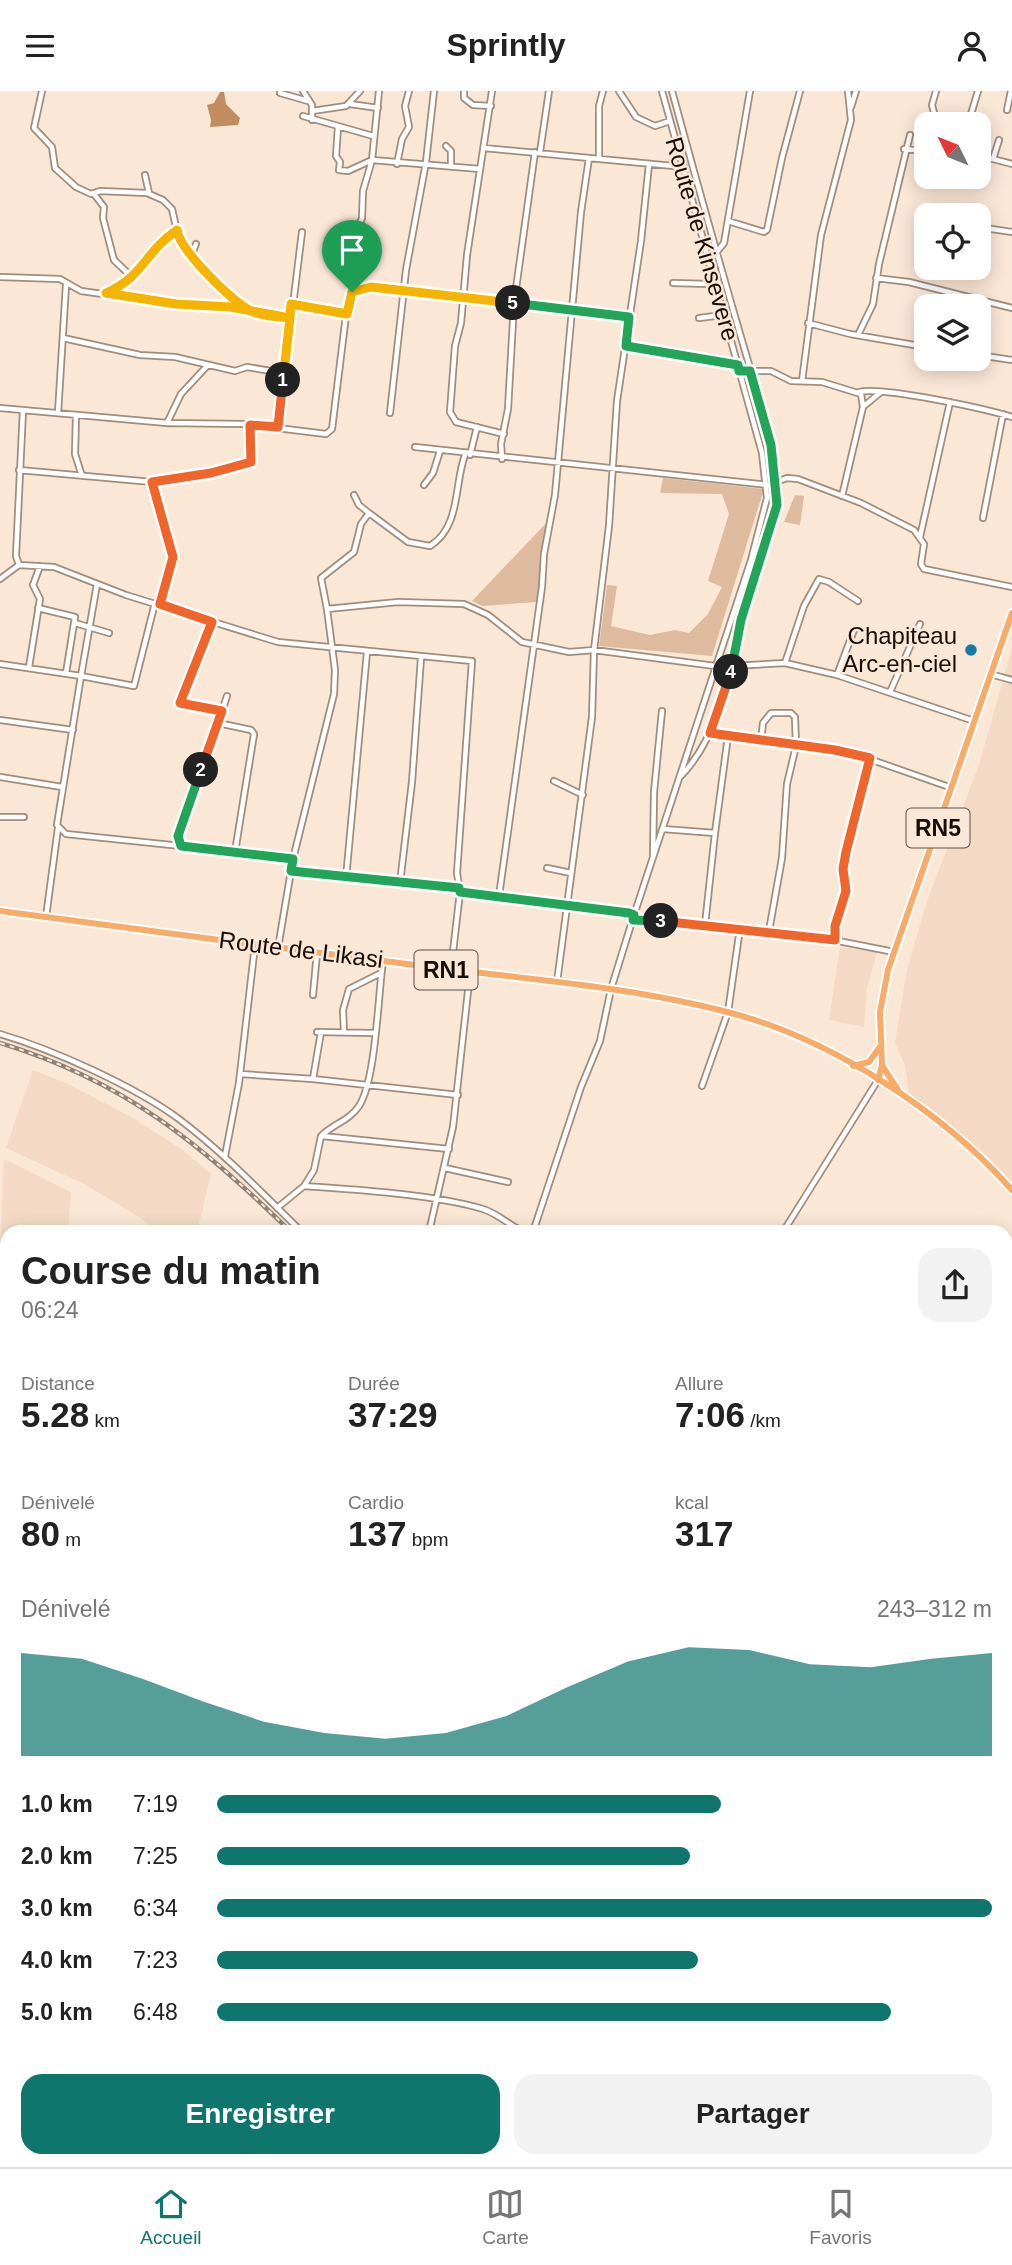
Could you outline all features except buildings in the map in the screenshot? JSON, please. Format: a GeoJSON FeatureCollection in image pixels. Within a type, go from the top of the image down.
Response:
{"type":"FeatureCollection","features":[{"type":"Feature","properties":{"kind":"highway","name":"RN5"},"geometry":{"type":"LineString","coordinates":[[878,1080],[882,1066],[882,997],[894,952],[1012,613]]}},
{"type":"Feature","properties":{"kind":"highway","name":"Route de Likasi"},"geometry":{"type":"LineString","coordinates":[[0,911],[611,989],[728,1012],[805,1041],[878,1080]]}},
{"type":"Feature","properties":{"kind":"highway"},"geometry":{"type":"LineString","coordinates":[[853,1066],[869,1062],[880,1046]]}},
{"type":"Feature","properties":{"kind":"highway"},"geometry":{"type":"LineString","coordinates":[[882,1066],[904,1096]]}},
{"type":"Feature","properties":{"kind":"highway","name":"RN1"},"geometry":{"type":"LineString","coordinates":[[878,1080],[953,1133],[1012,1190]]}},
{"type":"Feature","properties":{"kind":"street"},"geometry":{"type":"LineString","coordinates":[[42,91],[34,130],[52,147],[55,168],[76,187],[94,194],[104,207],[103,218],[114,260],[133,278]]}},
{"type":"Feature","properties":{"kind":"street"},"geometry":{"type":"LineString","coordinates":[[303,91],[313,111],[312,120]]}},
{"type":"Feature","properties":{"kind":"street"},"geometry":{"type":"LineString","coordinates":[[350,104],[360,91]]}},
{"type":"Feature","properties":{"kind":"street"},"geometry":{"type":"LineString","coordinates":[[0,408],[167,423],[250,425],[327,434],[331,431],[352,292],[355,236],[362,218],[363,191],[372,160],[379,91]]}},
{"type":"Feature","properties":{"kind":"street"},"geometry":{"type":"LineString","coordinates":[[397,164],[401,139],[409,127],[405,106],[409,91]]}},
{"type":"Feature","properties":{"kind":"street"},"geometry":{"type":"LineString","coordinates":[[390,413],[404,290],[426,162],[434,91]]}},
{"type":"Feature","properties":{"kind":"street"},"geometry":{"type":"LineString","coordinates":[[464,91],[464,98],[469,103],[491,106]]}},
{"type":"Feature","properties":{"kind":"street"},"geometry":{"type":"LineString","coordinates":[[492,91],[462,296],[450,412],[456,422],[504,434]]}},
{"type":"Feature","properties":{"kind":"street"},"geometry":{"type":"LineString","coordinates":[[502,459],[500,448],[509,409],[514,303],[549,91]]}},
{"type":"Feature","properties":{"kind":"street"},"geometry":{"type":"LineString","coordinates":[[599,159],[599,106],[603,91]]}},
{"type":"Feature","properties":{"kind":"street"},"geometry":{"type":"LineString","coordinates":[[619,91],[637,118],[654,126],[670,121]]}},
{"type":"Feature","properties":{"kind":"street","name":"Route de Kinsevere"},"geometry":{"type":"LineString","coordinates":[[535,1225],[581,1087],[600,1041],[611,989],[633,917],[766,507],[768,485],[762,453],[662,91]]}},
{"type":"Feature","properties":{"kind":"street"},"geometry":{"type":"LineString","coordinates":[[672,91],[771,445],[777,482],[777,505],[741,620],[733,666],[710,733],[695,761],[678,779]]}},
{"type":"Feature","properties":{"kind":"street"},"geometry":{"type":"LineString","coordinates":[[708,263],[719,252],[728,221],[750,91]]}},
{"type":"Feature","properties":{"kind":"street"},"geometry":{"type":"LineString","coordinates":[[728,221],[764,232],[767,230],[782,157],[800,91]]}},
{"type":"Feature","properties":{"kind":"street"},"geometry":{"type":"LineString","coordinates":[[848,91],[851,108]]}},
{"type":"Feature","properties":{"kind":"street"},"geometry":{"type":"LineString","coordinates":[[802,381],[821,235],[844,156],[856,91]]}},
{"type":"Feature","properties":{"kind":"street"},"geometry":{"type":"LineString","coordinates":[[934,112],[932,105],[936,91]]}},
{"type":"Feature","properties":{"kind":"street"},"geometry":{"type":"LineString","coordinates":[[972,112],[978,91]]}},
{"type":"Feature","properties":{"kind":"street"},"geometry":{"type":"LineString","coordinates":[[1007,110],[1011,91]]}},
{"type":"Feature","properties":{"kind":"street"},"geometry":{"type":"LineString","coordinates":[[280,93],[308,101]]}},
{"type":"Feature","properties":{"kind":"street"},"geometry":{"type":"LineString","coordinates":[[313,111],[350,104],[378,108]]}},
{"type":"Feature","properties":{"kind":"street"},"geometry":{"type":"LineString","coordinates":[[303,116],[373,136]]}},
{"type":"Feature","properties":{"kind":"street"},"geometry":{"type":"LineString","coordinates":[[338,127],[336,156],[340,162],[339,170],[348,171],[372,160],[397,164],[426,162],[480,169]]}},
{"type":"Feature","properties":{"kind":"street"},"geometry":{"type":"LineString","coordinates":[[858,335],[873,304],[876,278],[897,196],[904,149],[910,135]]}},
{"type":"Feature","properties":{"kind":"street"},"geometry":{"type":"LineString","coordinates":[[999,141],[993,159],[1012,164]]}},
{"type":"Feature","properties":{"kind":"street"},"geometry":{"type":"LineString","coordinates":[[446,146],[451,151],[451,166]]}},
{"type":"Feature","properties":{"kind":"street"},"geometry":{"type":"LineString","coordinates":[[484,148],[684,167]]}},
{"type":"Feature","properties":{"kind":"street"},"geometry":{"type":"LineString","coordinates":[[904,149],[914,150]]}},
{"type":"Feature","properties":{"kind":"street"},"geometry":{"type":"LineString","coordinates":[[499,896],[558,464],[581,212],[589,158]]}},
{"type":"Feature","properties":{"kind":"street"},"geometry":{"type":"LineString","coordinates":[[557,984],[592,717],[594,650],[614,470],[617,401],[649,164]]}},
{"type":"Feature","properties":{"kind":"street"},"geometry":{"type":"LineString","coordinates":[[145,175],[149,194]]}},
{"type":"Feature","properties":{"kind":"street"},"geometry":{"type":"LineString","coordinates":[[94,194],[100,191],[149,194],[171,208],[178,238],[217,283],[251,311]]}},
{"type":"Feature","properties":{"kind":"street"},"geometry":{"type":"LineString","coordinates":[[991,229],[1012,232]]}},
{"type":"Feature","properties":{"kind":"street"},"geometry":{"type":"LineString","coordinates":[[106,293],[133,278],[153,249],[177,230]]}},
{"type":"Feature","properties":{"kind":"street"},"geometry":{"type":"LineString","coordinates":[[278,427],[291,304],[302,232]]}},
{"type":"Feature","properties":{"kind":"street"},"geometry":{"type":"LineString","coordinates":[[192,255],[196,244]]}},
{"type":"Feature","properties":{"kind":"street"},"geometry":{"type":"LineString","coordinates":[[0,277],[55,279],[81,291],[290,318]]}},
{"type":"Feature","properties":{"kind":"street"},"geometry":{"type":"LineString","coordinates":[[876,278],[909,282],[1012,308]]}},
{"type":"Feature","properties":{"kind":"street"},"geometry":{"type":"LineString","coordinates":[[673,283],[710,284],[715,288]]}},
{"type":"Feature","properties":{"kind":"street"},"geometry":{"type":"LineString","coordinates":[[58,414],[66,284]]}},
{"type":"Feature","properties":{"kind":"street"},"geometry":{"type":"LineString","coordinates":[[352,292],[371,287],[629,317]]}},
{"type":"Feature","properties":{"kind":"street"},"geometry":{"type":"LineString","coordinates":[[291,304],[347,314]]}},
{"type":"Feature","properties":{"kind":"street"},"geometry":{"type":"LineString","coordinates":[[699,318],[723,316]]}},
{"type":"Feature","properties":{"kind":"street"},"geometry":{"type":"LineString","coordinates":[[808,323],[914,345]]}},
{"type":"Feature","properties":{"kind":"street"},"geometry":{"type":"LineString","coordinates":[[63,338],[140,355],[175,357],[235,371],[247,367],[283,373]]}},
{"type":"Feature","properties":{"kind":"street"},"geometry":{"type":"LineString","coordinates":[[626,346],[750,371],[771,371],[791,381],[822,382],[859,393],[881,392],[950,403],[1012,417]]}},
{"type":"Feature","properties":{"kind":"street"},"geometry":{"type":"LineString","coordinates":[[991,357],[1012,360]]}},
{"type":"Feature","properties":{"kind":"street"},"geometry":{"type":"LineString","coordinates":[[167,423],[181,394],[208,365]]}},
{"type":"Feature","properties":{"kind":"street"},"geometry":{"type":"LineString","coordinates":[[863,407],[881,392]]}},
{"type":"Feature","properties":{"kind":"street"},"geometry":{"type":"LineString","coordinates":[[842,496],[863,407],[863,397],[859,393]]}},
{"type":"Feature","properties":{"kind":"street"},"geometry":{"type":"LineString","coordinates":[[920,538],[950,403]]}},
{"type":"Feature","properties":{"kind":"street"},"geometry":{"type":"LineString","coordinates":[[19,565],[16,556],[23,411]]}},
{"type":"Feature","properties":{"kind":"street"},"geometry":{"type":"LineString","coordinates":[[983,518],[1003,414]]}},
{"type":"Feature","properties":{"kind":"street"},"geometry":{"type":"LineString","coordinates":[[76,415],[75,454],[82,477]]}},
{"type":"Feature","properties":{"kind":"street"},"geometry":{"type":"LineString","coordinates":[[19,470],[152,482],[211,473],[251,462],[250,425]]}},
{"type":"Feature","properties":{"kind":"street"},"geometry":{"type":"LineString","coordinates":[[354,495],[359,505],[408,542],[430,546],[444,532],[452,516],[477,427]]}},
{"type":"Feature","properties":{"kind":"street"},"geometry":{"type":"LineString","coordinates":[[415,447],[502,459],[768,485],[794,478],[842,496],[914,530],[924,544],[921,564],[924,569],[1012,587]]}},
{"type":"Feature","properties":{"kind":"street"},"geometry":{"type":"LineString","coordinates":[[424,485],[433,473],[440,451]]}},
{"type":"Feature","properties":{"kind":"street"},"geometry":{"type":"LineString","coordinates":[[0,664],[134,686],[173,557],[152,482]]}},
{"type":"Feature","properties":{"kind":"street"},"geometry":{"type":"LineString","coordinates":[[278,948],[293,859],[334,694],[332,646],[321,578],[354,552],[361,524],[369,513]]}},
{"type":"Feature","properties":{"kind":"street"},"geometry":{"type":"LineString","coordinates":[[0,579],[19,565],[54,567],[97,584],[278,642],[472,661],[457,873],[460,890],[451,970]]}},
{"type":"Feature","properties":{"kind":"street"},"geometry":{"type":"LineString","coordinates":[[29,667],[40,599],[33,586],[40,566]]}},
{"type":"Feature","properties":{"kind":"street"},"geometry":{"type":"LineString","coordinates":[[785,663],[804,606],[816,581],[829,582],[858,601]]}},
{"type":"Feature","properties":{"kind":"street"},"geometry":{"type":"LineString","coordinates":[[46,917],[62,787],[97,584]]}},
{"type":"Feature","properties":{"kind":"street"},"geometry":{"type":"LineString","coordinates":[[327,610],[398,602],[464,604],[488,615],[517,640],[569,652],[594,650],[715,666]]}},
{"type":"Feature","properties":{"kind":"street"},"geometry":{"type":"LineString","coordinates":[[38,608],[74,616],[66,673]]}},
{"type":"Feature","properties":{"kind":"street"},"geometry":{"type":"LineString","coordinates":[[212,622],[180,703],[222,711]]}},
{"type":"Feature","properties":{"kind":"street"},"geometry":{"type":"LineString","coordinates":[[75,623],[109,633]]}},
{"type":"Feature","properties":{"kind":"street"},"geometry":{"type":"LineString","coordinates":[[890,692],[920,624]]}},
{"type":"Feature","properties":{"kind":"street"},"geometry":{"type":"LineString","coordinates":[[837,675],[854,630]]}},
{"type":"Feature","properties":{"kind":"street"},"geometry":{"type":"LineString","coordinates":[[346,878],[366,652]]}},
{"type":"Feature","properties":{"kind":"street"},"geometry":{"type":"LineString","coordinates":[[400,883],[412,782],[421,658]]}},
{"type":"Feature","properties":{"kind":"street"},"geometry":{"type":"LineString","coordinates":[[733,666],[785,663],[837,675],[974,722]]}},
{"type":"Feature","properties":{"kind":"street"},"geometry":{"type":"LineString","coordinates":[[990,674],[1012,680]]}},
{"type":"Feature","properties":{"kind":"street"},"geometry":{"type":"LineString","coordinates":[[181,846],[178,836],[227,696]]}},
{"type":"Feature","properties":{"kind":"street"},"geometry":{"type":"LineString","coordinates":[[653,859],[653,811],[662,711]]}},
{"type":"Feature","properties":{"kind":"street"},"geometry":{"type":"LineString","coordinates":[[761,741],[766,717],[771,713],[791,713],[797,724],[796,746],[787,784],[782,858],[769,932]]}},
{"type":"Feature","properties":{"kind":"street"},"geometry":{"type":"LineString","coordinates":[[0,720],[73,730]]}},
{"type":"Feature","properties":{"kind":"street"},"geometry":{"type":"LineString","coordinates":[[218,723],[251,730],[254,734],[235,852]]}},
{"type":"Feature","properties":{"kind":"street"},"geometry":{"type":"LineString","coordinates":[[710,733],[835,750],[870,758],[952,788]]}},
{"type":"Feature","properties":{"kind":"street"},"geometry":{"type":"LineString","coordinates":[[705,925],[728,736]]}},
{"type":"Feature","properties":{"kind":"street"},"geometry":{"type":"LineString","coordinates":[[835,940],[835,926],[846,891],[843,869],[846,852],[870,758]]}},
{"type":"Feature","properties":{"kind":"street"},"geometry":{"type":"LineString","coordinates":[[0,778],[62,787]]}},
{"type":"Feature","properties":{"kind":"street"},"geometry":{"type":"LineString","coordinates":[[554,781],[583,795]]}},
{"type":"Feature","properties":{"kind":"street"},"geometry":{"type":"LineString","coordinates":[[0,817],[24,817]]}},
{"type":"Feature","properties":{"kind":"street"},"geometry":{"type":"LineString","coordinates":[[58,828],[66,834],[293,859]]}},
{"type":"Feature","properties":{"kind":"street"},"geometry":{"type":"LineString","coordinates":[[663,829],[715,833]]}},
{"type":"Feature","properties":{"kind":"street"},"geometry":{"type":"LineString","coordinates":[[547,868],[572,873]]}},
{"type":"Feature","properties":{"kind":"street"},"geometry":{"type":"LineString","coordinates":[[291,871],[460,890],[633,917],[835,940],[894,952]]}},
{"type":"Feature","properties":{"kind":"street"},"geometry":{"type":"LineString","coordinates":[[702,1086],[728,1012],[740,928]]}},
{"type":"Feature","properties":{"kind":"street"},"geometry":{"type":"LineString","coordinates":[[225,1156],[240,1074],[256,945]]}},
{"type":"Feature","properties":{"kind":"street"},"geometry":{"type":"LineString","coordinates":[[313,995],[317,953]]}},
{"type":"Feature","properties":{"kind":"street"},"geometry":{"type":"LineString","coordinates":[[277,1208],[304,1186],[316,1166],[321,1136],[353,1114],[367,1085],[383,961]]}},
{"type":"Feature","properties":{"kind":"street"},"geometry":{"type":"LineString","coordinates":[[344,1032],[343,1010],[349,989],[381,973]]}},
{"type":"Feature","properties":{"kind":"street"},"geometry":{"type":"LineString","coordinates":[[431,1225],[449,1149],[458,1095],[470,973]]}},
{"type":"Feature","properties":{"kind":"street"},"geometry":{"type":"LineString","coordinates":[[313,1079],[319,1032],[374,1033]]}},
{"type":"Feature","properties":{"kind":"street"},"geometry":{"type":"LineString","coordinates":[[0,1034],[44,1050],[132,1092],[176,1117],[225,1156],[295,1225]]}},
{"type":"Feature","properties":{"kind":"street"},"geometry":{"type":"LineString","coordinates":[[240,1074],[458,1095]]}},
{"type":"Feature","properties":{"kind":"street"},"geometry":{"type":"LineString","coordinates":[[787,1225],[878,1080]]}},
{"type":"Feature","properties":{"kind":"street"},"geometry":{"type":"LineString","coordinates":[[321,1136],[449,1149]]}},
{"type":"Feature","properties":{"kind":"street"},"geometry":{"type":"LineString","coordinates":[[445,1168],[508,1182]]}},
{"type":"Feature","properties":{"kind":"street"},"geometry":{"type":"LineString","coordinates":[[304,1186],[467,1205],[502,1216],[510,1225]]}},
{"type":"Feature","properties":{"kind":"shaded area"},"geometry":{"type":"Polygon","coordinates":[[[220,92],[224,92],[226,104],[240,118],[238,125],[210,127],[207,105],[214,103],[220,92]]]}},
{"type":"Feature","properties":{"kind":"shaded area"},"geometry":{"type":"Polygon","coordinates":[[[663,478],[764,489],[712,656],[599,646],[607,585],[617,586],[611,626],[650,635],[675,630],[689,633],[708,614],[722,587],[708,581],[729,514],[722,494],[660,493],[663,478]]]}},
{"type":"Feature","properties":{"kind":"shaded area"},"geometry":{"type":"Polygon","coordinates":[[[795,495],[804,496],[800,525],[784,522],[795,495]]]}},
{"type":"Feature","properties":{"kind":"shaded area"},"geometry":{"type":"Polygon","coordinates":[[[551,518],[537,602],[482,606],[472,601],[551,518]]]}},
{"type":"Feature","properties":{"kind":"shaded area"},"geometry":{"type":"Polygon","coordinates":[[[1012,648],[1012,1187],[976,1149],[909,1094],[905,1065],[895,1043],[907,969],[927,901],[979,765],[1012,648]]]}},
{"type":"Feature","properties":{"kind":"shaded area"},"geometry":{"type":"Polygon","coordinates":[[[840,947],[877,952],[867,989],[864,1027],[829,1020],[840,947]]]}},
{"type":"Feature","properties":{"kind":"shaded area"},"geometry":{"type":"Polygon","coordinates":[[[33,1070],[68,1084],[133,1118],[183,1150],[211,1174],[199,1225],[150,1225],[86,1185],[6,1148],[33,1070]]]}},
{"type":"Feature","properties":{"kind":"shaded area"},"geometry":{"type":"Polygon","coordinates":[[[4,1159],[71,1192],[69,1225],[1,1225],[4,1159]]]}},
{"type":"Feature","properties":{"kind":"railway"},"geometry":{"type":"LineString","coordinates":[[0,1043],[85,1076],[158,1118],[225,1170],[284,1225]]}},
{"type":"Feature","properties":{"kind":"place","name":"Chapiteau Arc-en-ciel"},"geometry":{"type":"Point","coordinates":[971,650]}},
{"type":"Feature","properties":{"kind":"route"},"geometry":{"type":"LineString","coordinates":[[352,292],[347,314],[291,304],[290,318],[266,315],[230,307],[176,304],[106,293],[136,275],[153,249],[177,230],[178,238],[203,269],[251,311],[290,318],[278,427],[250,425],[252,461],[211,473],[152,482],[173,557],[172,569],[160,604],[212,622],[180,703],[222,711],[178,836],[178,843],[181,846],[293,859],[291,871],[459,888],[460,892],[466,893],[629,913],[634,915],[633,920],[724,926],[835,940],[835,926],[846,891],[843,869],[846,852],[858,814],[870,758],[835,750],[710,733],[737,653],[741,620],[777,505],[777,482],[771,445],[750,371],[739,371],[738,365],[698,361],[626,346],[629,317],[437,292],[371,287],[352,292]]}}]}
